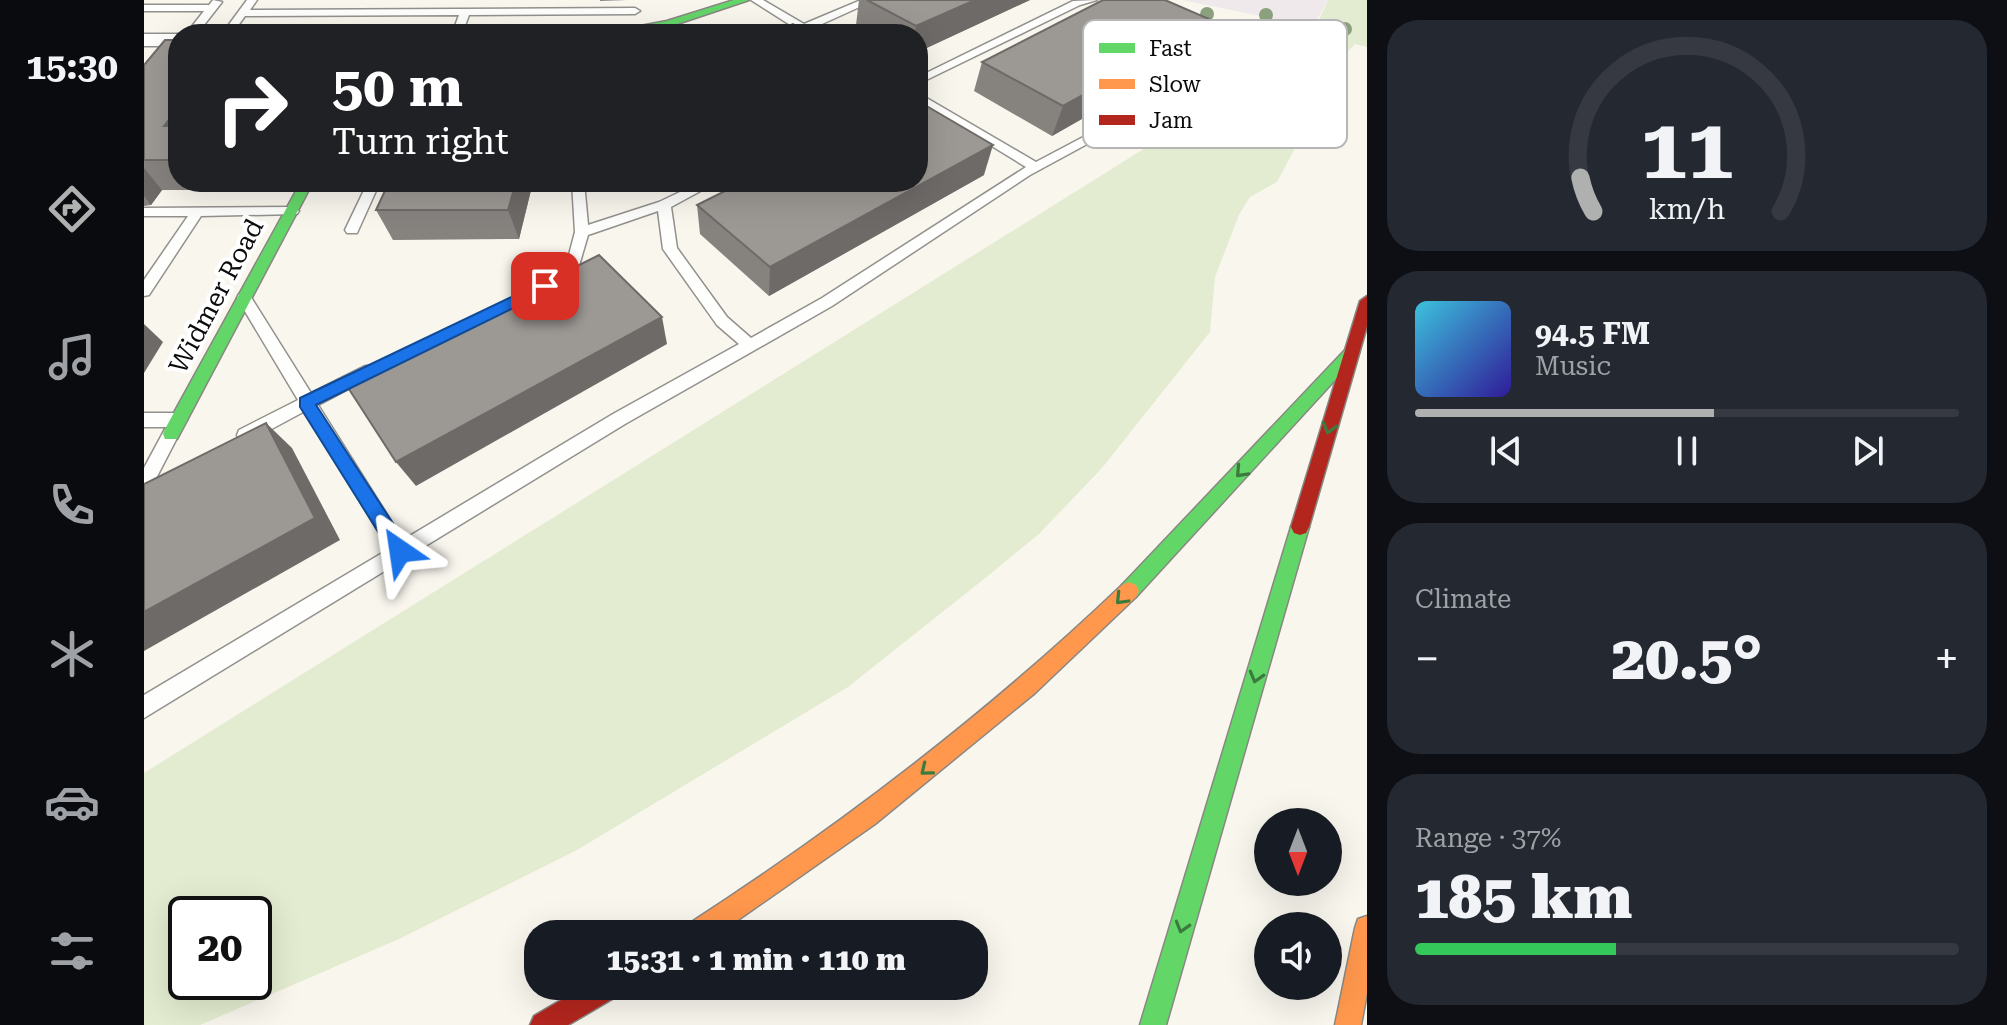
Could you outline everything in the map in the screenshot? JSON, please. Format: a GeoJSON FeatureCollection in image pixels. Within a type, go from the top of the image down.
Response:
{"type":"FeatureCollection","features":[{"type":"Feature","properties":{"kind":"main road"},"geometry":{"type":"LineString","coordinates":[[619,24],[637,13],[711,13],[744,0]]}},
{"type":"Feature","properties":{"kind":"main road","name":"Widmer Road"},"geometry":{"type":"LineString","coordinates":[[175,427],[302,192]]}},
{"type":"Feature","properties":{"kind":"main road"},"geometry":{"type":"LineString","coordinates":[[1153,1025],[1367,301]]}},
{"type":"Feature","properties":{"kind":"main road"},"geometry":{"type":"LineString","coordinates":[[718,920],[768,889],[894,796],[1012,700],[1115,605],[1351,353]]}},
{"type":"Feature","properties":{"kind":"main road"},"geometry":{"type":"LineString","coordinates":[[1348,1025],[1367,928]]}},
{"type":"Feature","properties":{"kind":"main road"},"geometry":{"type":"LineString","coordinates":[[543,1025],[586,1000]]}},
{"type":"Feature","properties":{"kind":"street"},"geometry":{"type":"LineString","coordinates":[[144,40],[168,40]]}},
{"type":"Feature","properties":{"kind":"lane"},"geometry":{"type":"LineString","coordinates":[[235,24],[252,0]]}},
{"type":"Feature","properties":{"kind":"lane"},"geometry":{"type":"LineString","coordinates":[[756,0],[796,24]]}},
{"type":"Feature","properties":{"kind":"lane"},"geometry":{"type":"LineString","coordinates":[[822,24],[870,0]]}},
{"type":"Feature","properties":{"kind":"lane"},"geometry":{"type":"LineString","coordinates":[[928,76],[1077,3],[1092,0]]}},
{"type":"Feature","properties":{"kind":"lane"},"geometry":{"type":"LineString","coordinates":[[144,8],[216,4]]}},
{"type":"Feature","properties":{"kind":"lane"},"geometry":{"type":"LineString","coordinates":[[199,24],[216,4]]}},
{"type":"Feature","properties":{"kind":"lane"},"geometry":{"type":"LineString","coordinates":[[461,24],[465,12]]}},
{"type":"Feature","properties":{"kind":"lane"},"geometry":{"type":"LineString","coordinates":[[243,13],[637,13]]}},
{"type":"Feature","properties":{"kind":"lane"},"geometry":{"type":"LineString","coordinates":[[928,102],[1036,167]]}},
{"type":"Feature","properties":{"kind":"lane"},"geometry":{"type":"LineString","coordinates":[[144,707],[619,419],[827,302],[1036,167],[1083,142]]}},
{"type":"Feature","properties":{"kind":"lane"},"geometry":{"type":"LineString","coordinates":[[352,230],[369,192]]}},
{"type":"Feature","properties":{"kind":"lane"},"geometry":{"type":"LineString","coordinates":[[543,287],[571,273],[582,232],[579,192]]}},
{"type":"Feature","properties":{"kind":"lane"},"geometry":{"type":"LineString","coordinates":[[582,232],[664,205],[691,192]]}},
{"type":"Feature","properties":{"kind":"lane"},"geometry":{"type":"LineString","coordinates":[[664,205],[670,249],[722,321],[750,345]]}},
{"type":"Feature","properties":{"kind":"lane"},"geometry":{"type":"LineString","coordinates":[[144,212],[292,211]]}},
{"type":"Feature","properties":{"kind":"lane"},"geometry":{"type":"LineString","coordinates":[[144,291],[197,212]]}},
{"type":"Feature","properties":{"kind":"lane"},"geometry":{"type":"LineString","coordinates":[[244,298],[305,402],[400,551]]}},
{"type":"Feature","properties":{"kind":"lane"},"geometry":{"type":"LineString","coordinates":[[225,446],[305,402],[389,362]]}},
{"type":"Feature","properties":{"kind":"lane"},"geometry":{"type":"LineString","coordinates":[[144,420],[175,427],[144,488]]}},
{"type":"Feature","properties":{"kind":"lane"},"geometry":{"type":"LineString","coordinates":[[144,488],[171,476]]}},
{"type":"Feature","properties":{"kind":"shaded area"},"geometry":{"type":"Polygon","coordinates":[[[1182,0],[1328,0],[1317,20],[1279,20],[1182,0]]]}},
{"type":"Feature","properties":{"kind":"green space"},"geometry":{"type":"Polygon","coordinates":[[[1328,0],[1367,0],[1367,47],[1355,44],[1347,53],[1347,20],[1319,20],[1328,0]]]}},
{"type":"Feature","properties":{"kind":"green space"},"geometry":{"type":"Polygon","coordinates":[[[1145,148],[1295,148],[1277,182],[1250,197],[1239,215],[1215,277],[1210,332],[1102,468],[1039,534],[848,687],[577,850],[399,939],[272,994],[272,896],[168,896],[168,1000],[258,1000],[200,1025],[144,1025],[144,773],[1145,148]]]}},
{"type":"Feature","properties":{"kind":"building"},"geometry":{"type":"Polygon","coordinates":[[[867,0],[975,0],[921,24],[912,24],[867,0]]]}},
{"type":"Feature","properties":{"kind":"building"},"geometry":{"type":"Polygon","coordinates":[[[1103,0],[1165,0],[1211,20],[1083,20],[1083,95],[1063,106],[982,62],[1103,0]]]}},
{"type":"Feature","properties":{"kind":"building"},"geometry":{"type":"Polygon","coordinates":[[[168,40],[168,121],[164,126],[168,126],[168,160],[144,160],[144,65],[168,40]]]}},
{"type":"Feature","properties":{"kind":"building"},"geometry":{"type":"Polygon","coordinates":[[[928,107],[993,145],[928,181],[928,107]]]}},
{"type":"Feature","properties":{"kind":"building"},"geometry":{"type":"Polygon","coordinates":[[[384,192],[513,192],[508,210],[376,210],[384,192]]]}},
{"type":"Feature","properties":{"kind":"building"},"geometry":{"type":"Polygon","coordinates":[[[723,192],[907,192],[770,267],[697,205],[723,192]]]}},
{"type":"Feature","properties":{"kind":"building"},"geometry":{"type":"Polygon","coordinates":[[[599,255],[662,317],[396,462],[345,383],[599,255]]]}},
{"type":"Feature","properties":{"kind":"building"},"geometry":{"type":"Polygon","coordinates":[[[266,423],[315,518],[144,612],[144,484],[266,423]]]}},
{"type":"Feature","properties":{"kind":"traffic: fast"},"geometry":{"type":"LineString","coordinates":[[668,24],[744,0]]}},
{"type":"Feature","properties":{"kind":"traffic: fast"},"geometry":{"type":"LineString","coordinates":[[171,434],[302,192]]}},
{"type":"Feature","properties":{"kind":"traffic: fast"},"geometry":{"type":"LineString","coordinates":[[1129,591],[1351,353]]}},
{"type":"Feature","properties":{"kind":"traffic: fast"},"geometry":{"type":"LineString","coordinates":[[1153,1025],[1300,527]]}},
{"type":"Feature","properties":{"kind":"traffic: slow"},"geometry":{"type":"LineString","coordinates":[[717,920],[811,857],[976,731],[1129,591]]}},
{"type":"Feature","properties":{"kind":"traffic: slow"},"geometry":{"type":"LineString","coordinates":[[1348,1025],[1367,928]]}},
{"type":"Feature","properties":{"kind":"traffic: jam"},"geometry":{"type":"LineString","coordinates":[[1300,527],[1367,301]]}},
{"type":"Feature","properties":{"kind":"traffic: jam"},"geometry":{"type":"LineString","coordinates":[[543,1025],[586,1000]]}},
{"type":"Feature","properties":{"kind":"route"},"geometry":{"type":"LineString","coordinates":[[400,551],[305,402],[545,286]]}}]}
